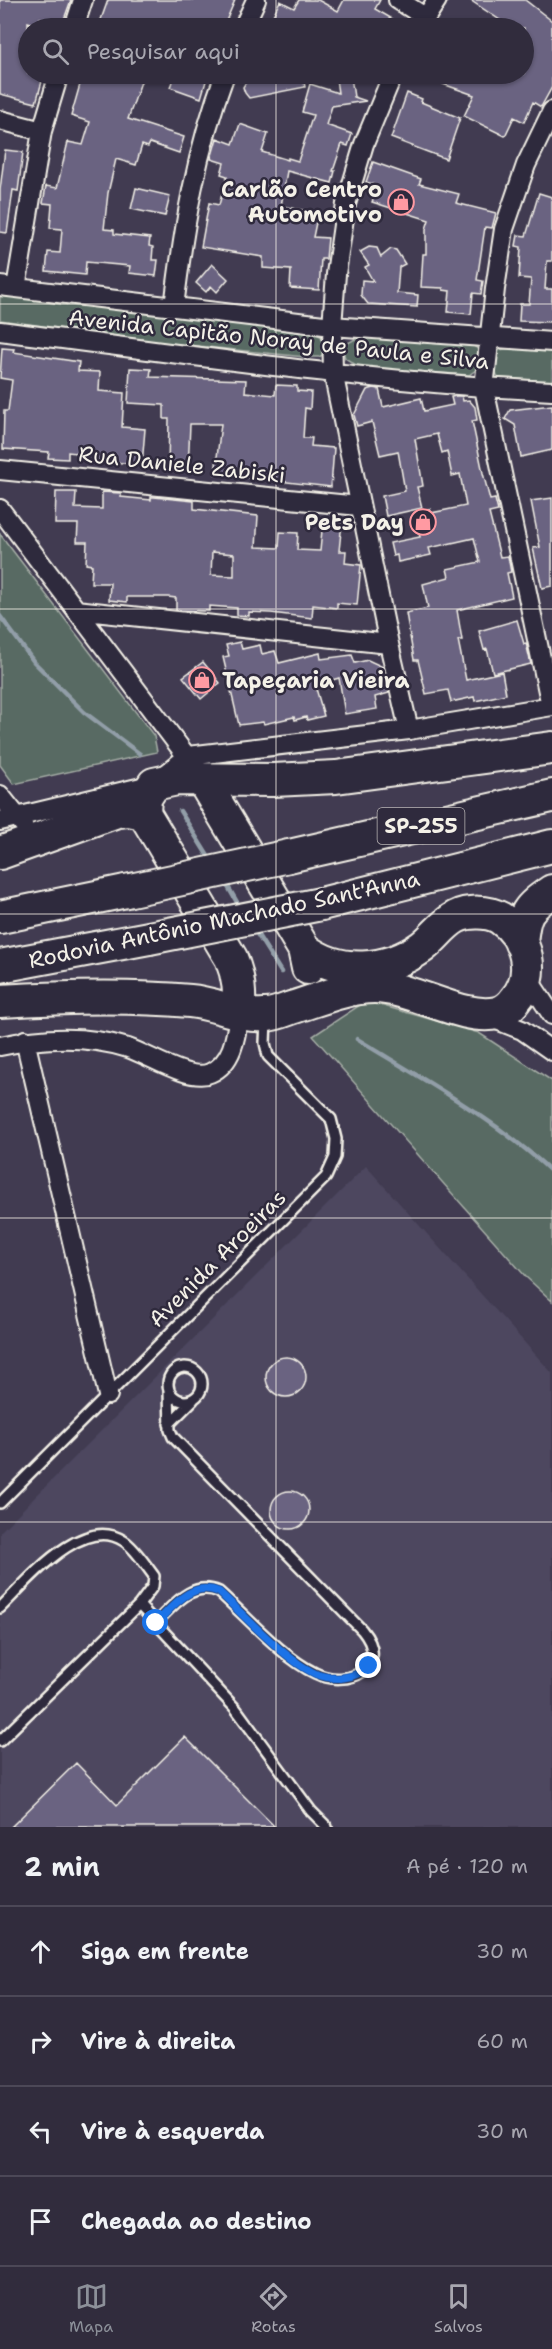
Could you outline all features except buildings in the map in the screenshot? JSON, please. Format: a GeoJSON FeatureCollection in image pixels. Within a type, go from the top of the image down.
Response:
{"type":"FeatureCollection","features":[{"type":"Feature","properties":{"kind":"highway"},"geometry":{"type":"LineString","coordinates":[[253,1015],[231,958],[144,813],[145,798],[154,784],[177,779],[195,767],[273,780],[336,777],[552,748]]}},
{"type":"Feature","properties":{"kind":"highway"},"geometry":{"type":"LineString","coordinates":[[195,767],[304,949],[309,982],[301,1005]]}},
{"type":"Feature","properties":{"kind":"highway","name":"SP-255"},"geometry":{"type":"LineString","coordinates":[[0,917],[289,856],[552,796]]}},
{"type":"Feature","properties":{"kind":"highway"},"geometry":{"type":"LineString","coordinates":[[0,853],[17,825],[117,811],[129,810],[144,813]]}},
{"type":"Feature","properties":{"kind":"highway","name":"Rodovia Antônio Machado Sant'Anna"},"geometry":{"type":"LineString","coordinates":[[0,966],[321,904],[552,846]]}},
{"type":"Feature","properties":{"kind":"highway"},"geometry":{"type":"LineString","coordinates":[[521,943],[523,920],[532,905],[552,891]]}},
{"type":"Feature","properties":{"kind":"highway"},"geometry":{"type":"LineString","coordinates":[[0,1002],[54,998],[158,998],[198,1001],[253,1015],[301,1005],[349,991],[375,987],[408,993],[482,1015],[500,1012],[511,1006],[521,994],[528,979],[529,966],[521,943],[507,923],[495,915],[481,913],[456,917],[420,948],[391,963],[376,967],[344,967],[315,957],[304,949]]}},
{"type":"Feature","properties":{"kind":"street"},"geometry":{"type":"LineString","coordinates":[[77,18],[83,0]]}},
{"type":"Feature","properties":{"kind":"street"},"geometry":{"type":"LineString","coordinates":[[248,18],[256,0]]}},
{"type":"Feature","properties":{"kind":"street"},"geometry":{"type":"LineString","coordinates":[[398,0],[417,18]]}},
{"type":"Feature","properties":{"kind":"street"},"geometry":{"type":"LineString","coordinates":[[425,18],[437,0]]}},
{"type":"Feature","properties":{"kind":"street"},"geometry":{"type":"LineString","coordinates":[[8,287],[42,131],[56,84]]}},
{"type":"Feature","properties":{"kind":"street"},"geometry":{"type":"LineString","coordinates":[[174,307],[184,227],[205,129],[221,84]]}},
{"type":"Feature","properties":{"kind":"street"},"geometry":{"type":"LineString","coordinates":[[389,84],[364,144],[346,204],[336,274],[332,326],[333,372],[359,506],[409,730]]}},
{"type":"Feature","properties":{"kind":"street"},"geometry":{"type":"LineString","coordinates":[[0,509],[195,767],[552,706],[484,388],[504,230],[526,165],[552,111]]}},
{"type":"Feature","properties":{"kind":"street"},"geometry":{"type":"LineString","coordinates":[[0,120],[42,131]]}},
{"type":"Feature","properties":{"kind":"street","name":"Avenida Capitão Noray de Paula e Silva"},"geometry":{"type":"LineString","coordinates":[[8,287],[332,326],[552,342]]}},
{"type":"Feature","properties":{"kind":"street","name":"Avenida Capitão Noray de Paula e Silva"},"geometry":{"type":"LineString","coordinates":[[0,331],[333,372],[484,388],[552,391]]}},
{"type":"Feature","properties":{"kind":"street","name":"Rua Daniele Zabiski"},"geometry":{"type":"LineString","coordinates":[[0,470],[359,506]]}},
{"type":"Feature","properties":{"kind":"street"},"geometry":{"type":"LineString","coordinates":[[76,610],[389,644]]}},
{"type":"Feature","properties":{"kind":"street"},"geometry":{"type":"LineString","coordinates":[[0,795],[17,825],[154,784]]}},
{"type":"Feature","properties":{"kind":"street"},"geometry":{"type":"LineString","coordinates":[[528,979],[552,1015]]}},
{"type":"Feature","properties":{"kind":"street"},"geometry":{"type":"LineString","coordinates":[[0,1046],[25,1040],[65,1038],[106,1043],[158,1059],[174,1069],[194,1075],[209,1074],[223,1064],[232,1051],[236,1037],[253,1015]]}},
{"type":"Feature","properties":{"kind":"street"},"geometry":{"type":"LineString","coordinates":[[482,1015],[516,1027],[551,1050]]}},
{"type":"Feature","properties":{"kind":"street"},"geometry":{"type":"LineString","coordinates":[[25,1040],[108,1395]]}},
{"type":"Feature","properties":{"kind":"lane","name":"Avenida Aroeiras"},"geometry":{"type":"LineString","coordinates":[[0,1503],[326,1177],[332,1167],[336,1139],[331,1119],[268,1056],[253,1015]]}},
{"type":"Feature","properties":{"kind":"lane"},"geometry":{"type":"LineString","coordinates":[[156,1623],[187,1593],[212,1588],[295,1661],[316,1674],[329,1677],[359,1675],[369,1666],[372,1659],[371,1644],[362,1630],[173,1437],[169,1424],[169,1378],[176,1369],[192,1368],[201,1376],[201,1392],[169,1424]]}},
{"type":"Feature","properties":{"kind":"lane"},"geometry":{"type":"LineString","coordinates":[[169,1390],[176,1399],[193,1400]]}},
{"type":"Feature","properties":{"kind":"lane"},"geometry":{"type":"LineString","coordinates":[[0,1608],[62,1550],[77,1539],[104,1535],[124,1541],[154,1576],[153,1586],[138,1605],[0,1742]]}},
{"type":"Feature","properties":{"kind":"lane"},"geometry":{"type":"LineString","coordinates":[[138,1605],[236,1709],[311,1811],[327,1827]]}},
{"type":"Feature","properties":{"kind":"shaded area"},"geometry":{"type":"Polygon","coordinates":[[[366,1166],[552,1373],[552,1827],[0,1827],[0,1532],[366,1166]]]}},
{"type":"Feature","properties":{"kind":"green space"},"geometry":{"type":"Polygon","coordinates":[[[0,294],[315,333],[324,338],[324,354],[319,357],[305,357],[158,342],[0,320],[0,294]]]}},
{"type":"Feature","properties":{"kind":"green space"},"geometry":{"type":"Polygon","coordinates":[[[359,337],[472,345],[479,350],[480,367],[469,375],[359,367],[345,358],[343,351],[346,344],[359,337]]]}},
{"type":"Feature","properties":{"kind":"green space"},"geometry":{"type":"Polygon","coordinates":[[[511,348],[552,350],[552,381],[498,378],[494,364],[495,357],[499,350],[511,348]]]}},
{"type":"Feature","properties":{"kind":"green space"},"geometry":{"type":"Polygon","coordinates":[[[0,534],[154,736],[157,752],[14,784],[0,765],[0,534]]]}},
{"type":"Feature","properties":{"kind":"green space"},"geometry":{"type":"Polygon","coordinates":[[[366,1001],[479,1033],[552,1081],[552,1301],[526,1277],[313,1036],[366,1001]]]}},
{"type":"Feature","properties":{"kind":"waterway"},"geometry":{"type":"LineString","coordinates":[[0,616],[34,662],[84,712],[140,754]]}},
{"type":"Feature","properties":{"kind":"waterway"},"geometry":{"type":"LineString","coordinates":[[180,811],[211,861]]}},
{"type":"Feature","properties":{"kind":"waterway"},"geometry":{"type":"LineString","coordinates":[[224,880],[241,909]]}},
{"type":"Feature","properties":{"kind":"waterway"},"geometry":{"type":"LineString","coordinates":[[254,929],[281,972]]}},
{"type":"Feature","properties":{"kind":"waterway"},"geometry":{"type":"LineString","coordinates":[[357,1039],[483,1117],[552,1172]]}},
{"type":"Feature","properties":{"kind":"place","name":"Carlão Centro Automotivo"},"geometry":{"type":"Point","coordinates":[401,202]}},
{"type":"Feature","properties":{"kind":"place","name":"Pets Day"},"geometry":{"type":"Point","coordinates":[423,522]}},
{"type":"Feature","properties":{"kind":"place","name":"Tapeçaria Vieira"},"geometry":{"type":"Point","coordinates":[202,680]}},
{"type":"Feature","properties":{"kind":"route"},"geometry":{"type":"LineString","coordinates":[[156,1623],[187,1593],[212,1588],[295,1661],[316,1674],[348,1677],[359,1675],[369,1666]]}}]}
